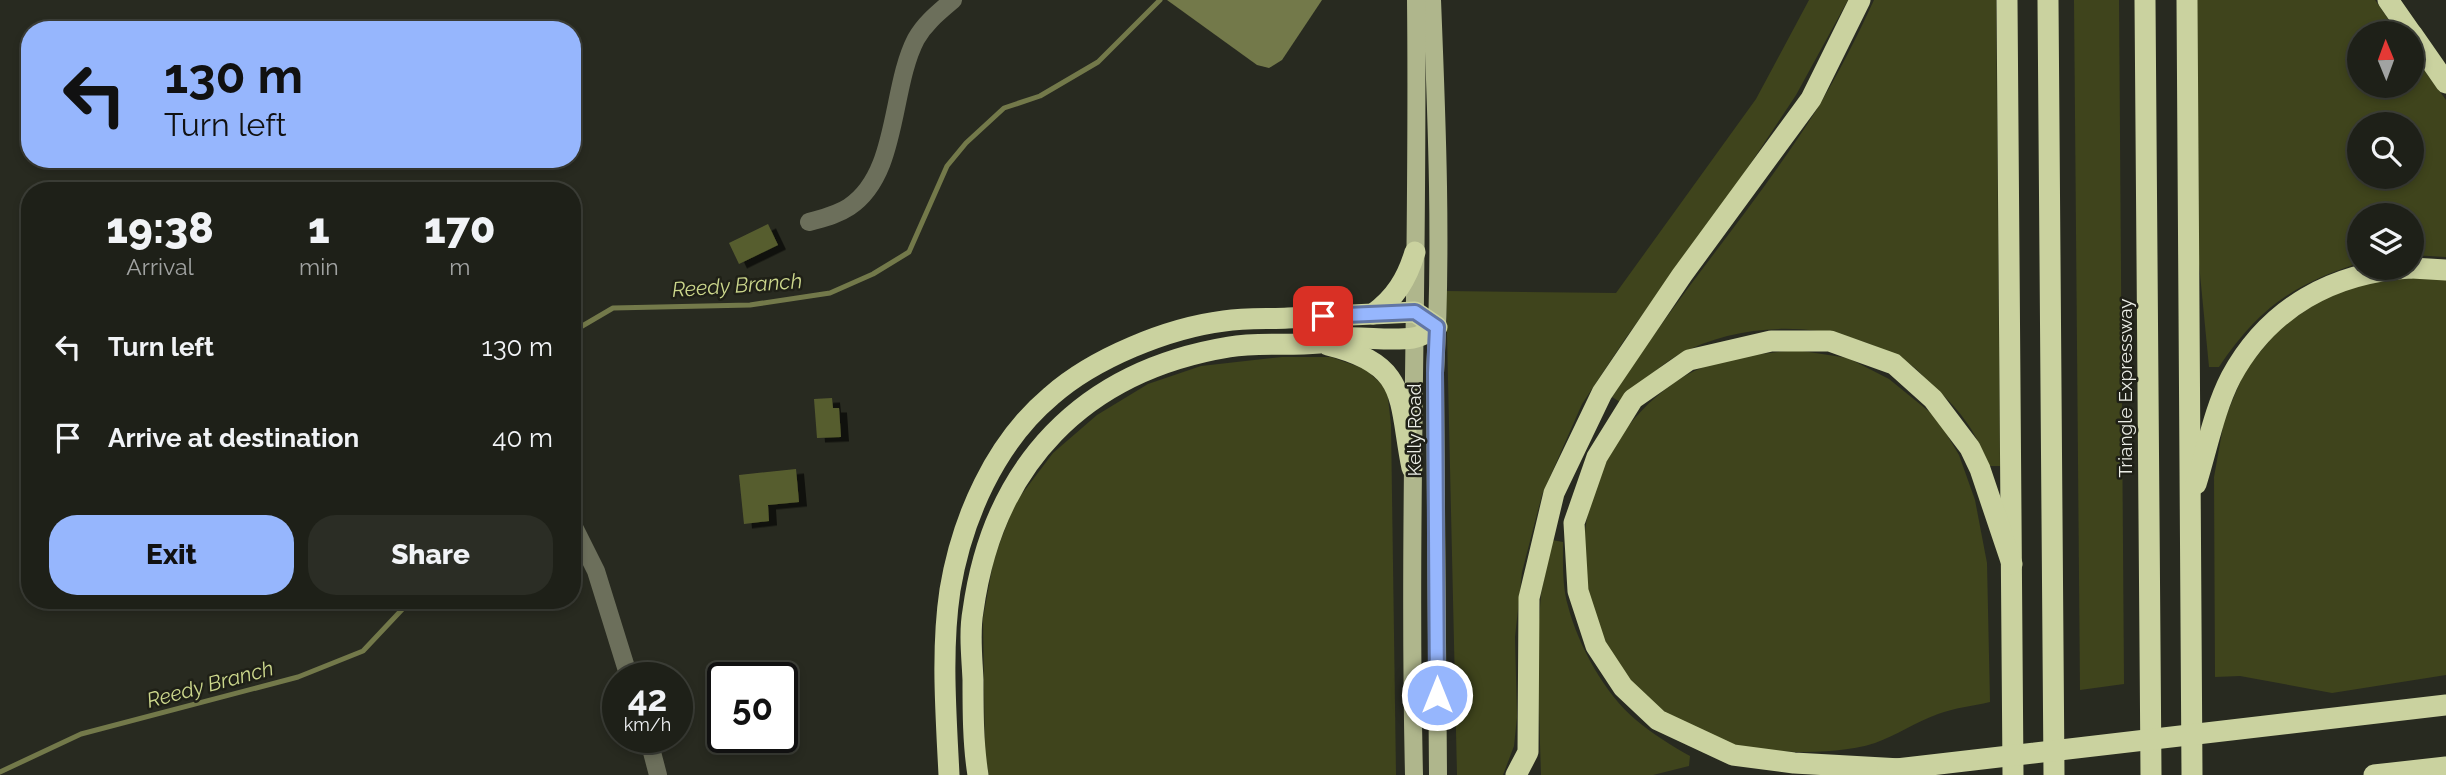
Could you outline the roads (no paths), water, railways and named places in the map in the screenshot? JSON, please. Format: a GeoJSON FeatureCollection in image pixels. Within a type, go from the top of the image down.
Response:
{"type":"FeatureCollection","features":[{"type":"Feature","properties":{"kind":"highway"},"geometry":{"type":"LineString","coordinates":[[1516,775],[1528,752],[1529,598],[1554,493],[1602,393],[1682,275],[1811,99],[1860,0]]}},
{"type":"Feature","properties":{"kind":"highway"},"geometry":{"type":"LineString","coordinates":[[2007,0],[2013,775]]}},
{"type":"Feature","properties":{"kind":"highway"},"geometry":{"type":"LineString","coordinates":[[2048,0],[2054,775]]}},
{"type":"Feature","properties":{"kind":"highway","name":"Triangle Expressway"},"geometry":{"type":"LineString","coordinates":[[2145,0],[2151,775]]}},
{"type":"Feature","properties":{"kind":"highway"},"geometry":{"type":"LineString","coordinates":[[2187,0],[2193,775]]}},
{"type":"Feature","properties":{"kind":"highway"},"geometry":{"type":"LineString","coordinates":[[2388,0],[2402,21]]}},
{"type":"Feature","properties":{"kind":"highway"},"geometry":{"type":"LineString","coordinates":[[2424,52],[2446,83]]}},
{"type":"Feature","properties":{"kind":"highway"},"geometry":{"type":"LineString","coordinates":[[1373,314],[1388,303],[1401,286],[1415,252]]}},
{"type":"Feature","properties":{"kind":"highway"},"geometry":{"type":"LineString","coordinates":[[2424,269],[2446,270]]}},
{"type":"Feature","properties":{"kind":"highway"},"geometry":{"type":"LineString","coordinates":[[2191,503],[2216,413],[2232,377],[2258,340],[2280,317],[2312,293],[2347,278]]}},
{"type":"Feature","properties":{"kind":"highway"},"geometry":{"type":"LineString","coordinates":[[948,775],[946,643],[950,590],[963,536],[982,487],[1012,438],[1051,396],[1105,360],[1156,337],[1224,321],[1415,312],[1437,327],[1416,338],[1340,338],[1319,342],[1230,347],[1178,358],[1140,372],[1101,392],[1058,428],[1014,483],[998,516],[979,573],[972,614],[978,775]]}},
{"type":"Feature","properties":{"kind":"highway"},"geometry":{"type":"LineString","coordinates":[[1901,769],[1794,763],[1733,755],[1658,720],[1623,687],[1596,646],[1578,591],[1574,523],[1597,457],[1633,399],[1689,360],[1771,341],[1830,341],[1894,364],[1933,399],[1970,448],[1980,469],[2012,564]]}},
{"type":"Feature","properties":{"kind":"highway"},"geometry":{"type":"LineString","coordinates":[[1319,342],[1368,358],[1388,372],[1402,403],[1412,468]]}},
{"type":"Feature","properties":{"kind":"highway"},"geometry":{"type":"LineString","coordinates":[[2353,715],[2446,691]]}},
{"type":"Feature","properties":{"kind":"highway"},"geometry":{"type":"LineString","coordinates":[[1855,775],[2446,705]]}},
{"type":"Feature","properties":{"kind":"highway"},"geometry":{"type":"LineString","coordinates":[[2374,775],[2446,767]]}},
{"type":"Feature","properties":{"kind":"main road","name":"Kelly Road"},"geometry":{"type":"LineString","coordinates":[[1414,775],[1412,468],[1416,338],[1416,0]]}},
{"type":"Feature","properties":{"kind":"main road","name":"Kelly Road"},"geometry":{"type":"LineString","coordinates":[[1432,0],[1438,141],[1435,387],[1438,775]]}},
{"type":"Feature","properties":{"kind":"lane"},"geometry":{"type":"LineString","coordinates":[[809,222],[833,215],[850,206],[864,194],[875,178],[883,159],[916,39],[929,20],[953,0]]}},
{"type":"Feature","properties":{"kind":"lane"},"geometry":{"type":"LineString","coordinates":[[581,541],[596,571],[624,662]]}},
{"type":"Feature","properties":{"kind":"lane"},"geometry":{"type":"LineString","coordinates":[[652,753],[657,775]]}},
{"type":"Feature","properties":{"kind":"waterway","name":"Reedy Branch"},"geometry":{"type":"LineString","coordinates":[[581,327],[613,308],[750,305],[830,293],[873,274],[909,252],[947,166],[966,143],[1004,108],[1040,96],[1098,62],[1160,0]]}},
{"type":"Feature","properties":{"kind":"waterway","name":"Reedy Branch"},"geometry":{"type":"LineString","coordinates":[[0,772],[81,734],[298,677],[363,651],[403,609]]}}]}
